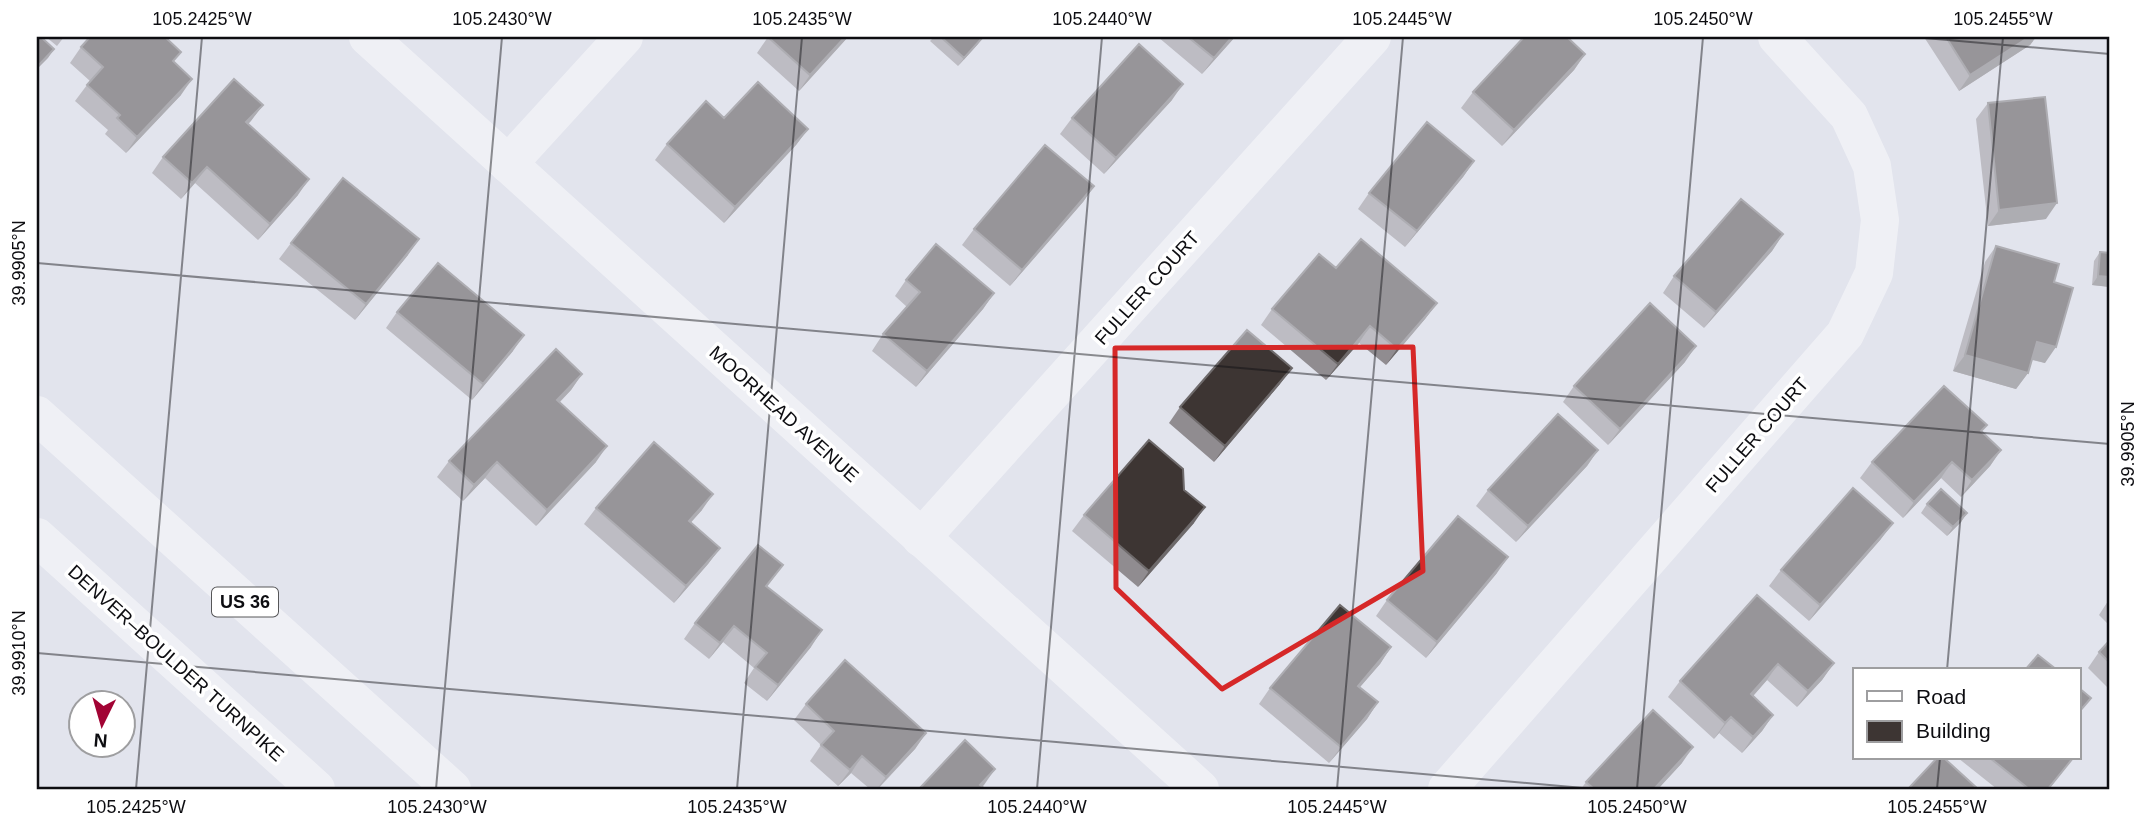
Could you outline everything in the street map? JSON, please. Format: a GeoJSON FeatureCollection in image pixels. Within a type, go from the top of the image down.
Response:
{"type":"FeatureCollection","features":[{"type":"Feature","properties":{"kind":"main road","name":"MOORHEAD AVENUE"},"geometry":{"type":"LineString","coordinates":[[368,37],[1200,789]]}},
{"type":"Feature","properties":{"kind":"main road"},"geometry":{"type":"LineString","coordinates":[[508,164],[624,37]]}},
{"type":"Feature","properties":{"kind":"main road","name":"FULLER COURT"},"geometry":{"type":"LineString","coordinates":[[921,538],[1372,37]]}},
{"type":"Feature","properties":{"kind":"main road","name":"FULLER COURT"},"geometry":{"type":"LineString","coordinates":[[1447,789],[1845,334],[1874,273],[1880,220],[1871,166],[1849,116],[1777,37]]}},
{"type":"Feature","properties":{"kind":"main road","name":"US 36"},"geometry":{"type":"LineString","coordinates":[[37,415],[452,789]]}},
{"type":"Feature","properties":{"kind":"main road","name":"DENVER–BOULDER TURNPIKE"},"geometry":{"type":"LineString","coordinates":[[37,537],[316,789]]}},
{"type":"Feature","properties":{"kind":"highlighted area"},"geometry":{"type":"Polygon","coordinates":[[[1413,347],[1423,571],[1222,689],[1116,588],[1115,348],[1413,347]]]}},
{"type":"Feature","properties":{"kind":"building"},"geometry":{"type":"Polygon","coordinates":[[[37,37],[41,37],[54,49],[37,67],[37,37]]]}},
{"type":"Feature","properties":{"kind":"building"},"geometry":{"type":"Polygon","coordinates":[[[90,37],[165,37],[181,52],[173,61],[192,79],[137,137],[117,118],[120,115],[87,85],[103,67],[81,47],[90,37]]]}},
{"type":"Feature","properties":{"kind":"building"},"geometry":{"type":"Polygon","coordinates":[[[768,37],[845,37],[810,75],[768,37]]]}},
{"type":"Feature","properties":{"kind":"building"},"geometry":{"type":"Polygon","coordinates":[[[941,37],[983,37],[964,58],[941,37]]]}},
{"type":"Feature","properties":{"kind":"building"},"geometry":{"type":"Polygon","coordinates":[[[1188,37],[1232,37],[1214,58],[1188,37]]]}},
{"type":"Feature","properties":{"kind":"building"},"geometry":{"type":"Polygon","coordinates":[[[1524,37],[1567,37],[1585,54],[1514,130],[1473,92],[1524,37]]]}},
{"type":"Feature","properties":{"kind":"building"},"geometry":{"type":"Polygon","coordinates":[[[1946,37],[2029,37],[1970,75],[1946,37]]]}},
{"type":"Feature","properties":{"kind":"building"},"geometry":{"type":"Polygon","coordinates":[[[1139,44],[1183,84],[1116,158],[1072,118],[1139,44]]]}},
{"type":"Feature","properties":{"kind":"building"},"geometry":{"type":"Polygon","coordinates":[[[234,79],[263,105],[246,122],[309,179],[270,224],[207,167],[192,183],[163,157],[234,79]]]}},
{"type":"Feature","properties":{"kind":"building"},"geometry":{"type":"Polygon","coordinates":[[[758,82],[808,129],[735,207],[667,144],[706,101],[724,118],[758,82]]]}},
{"type":"Feature","properties":{"kind":"building"},"geometry":{"type":"Polygon","coordinates":[[[2045,97],[2057,203],[1999,210],[1988,103],[2045,97]]]}},
{"type":"Feature","properties":{"kind":"building"},"geometry":{"type":"Polygon","coordinates":[[[1427,122],[1474,161],[1417,231],[1369,193],[1427,122]]]}},
{"type":"Feature","properties":{"kind":"building"},"geometry":{"type":"Polygon","coordinates":[[[1045,145],[1094,186],[1022,270],[974,229],[1045,145]]]}},
{"type":"Feature","properties":{"kind":"building"},"geometry":{"type":"Polygon","coordinates":[[[343,178],[419,239],[366,304],[291,243],[343,178]]]}},
{"type":"Feature","properties":{"kind":"building"},"geometry":{"type":"Polygon","coordinates":[[[1741,199],[1783,234],[1716,312],[1674,276],[1741,199]]]}},
{"type":"Feature","properties":{"kind":"building"},"geometry":{"type":"Polygon","coordinates":[[[1361,239],[1437,303],[1397,349],[1370,326],[1338,364],[1272,309],[1319,254],[1336,268],[1361,239]]]}},
{"type":"Feature","properties":{"kind":"building"},"geometry":{"type":"Polygon","coordinates":[[[936,244],[994,293],[927,371],[883,334],[920,292],[906,280],[936,244]]]}},
{"type":"Feature","properties":{"kind":"building"},"geometry":{"type":"Polygon","coordinates":[[[1996,246],[2059,264],[2054,282],[2073,288],[2056,347],[2037,342],[2028,373],[1965,355],[1996,246]]]}},
{"type":"Feature","properties":{"kind":"building"},"geometry":{"type":"Polygon","coordinates":[[[2100,252],[2110,253],[2110,277],[2098,276],[2100,252]]]}},
{"type":"Feature","properties":{"kind":"building"},"geometry":{"type":"Polygon","coordinates":[[[438,263],[524,335],[483,384],[397,312],[438,263]]]}},
{"type":"Feature","properties":{"kind":"building"},"geometry":{"type":"Polygon","coordinates":[[[1650,303],[1696,346],[1620,429],[1574,386],[1650,303]]]}},
{"type":"Feature","properties":{"kind":"building"},"geometry":{"type":"Polygon","coordinates":[[[1247,330],[1292,368],[1225,446],[1180,407],[1247,330]]]}},
{"type":"Feature","properties":{"kind":"building"},"geometry":{"type":"Polygon","coordinates":[[[556,349],[582,374],[557,400],[607,446],[547,510],[497,462],[474,485],[449,461],[556,349]]]}},
{"type":"Feature","properties":{"kind":"building"},"geometry":{"type":"Polygon","coordinates":[[[1944,386],[1987,425],[1981,431],[2001,450],[1972,480],[1952,462],[1914,502],[1872,462],[1944,386]]]}},
{"type":"Feature","properties":{"kind":"building"},"geometry":{"type":"Polygon","coordinates":[[[1558,414],[1598,450],[1528,526],[1488,490],[1558,414]]]}},
{"type":"Feature","properties":{"kind":"building"},"geometry":{"type":"Polygon","coordinates":[[[1149,440],[1183,469],[1184,490],[1205,507],[1149,571],[1084,515],[1149,440]]]}},
{"type":"Feature","properties":{"kind":"building"},"geometry":{"type":"Polygon","coordinates":[[[654,442],[713,494],[689,521],[720,548],[686,586],[596,508],[654,442]]]}},
{"type":"Feature","properties":{"kind":"building"},"geometry":{"type":"Polygon","coordinates":[[[1853,488],[1893,523],[1820,605],[1781,570],[1853,488]]]}},
{"type":"Feature","properties":{"kind":"building"},"geometry":{"type":"Polygon","coordinates":[[[1941,489],[1967,513],[1953,527],[1927,504],[1941,489]]]}},
{"type":"Feature","properties":{"kind":"building"},"geometry":{"type":"Polygon","coordinates":[[[1458,516],[1508,557],[1437,642],[1387,600],[1458,516]]]}},
{"type":"Feature","properties":{"kind":"building"},"geometry":{"type":"Polygon","coordinates":[[[758,545],[783,565],[766,586],[822,630],[778,685],[755,667],[767,653],[734,626],[720,643],[695,623],[758,545]]]}},
{"type":"Feature","properties":{"kind":"building"},"geometry":{"type":"Polygon","coordinates":[[[1757,595],[1834,663],[1808,691],[1778,664],[1751,694],[1773,715],[1753,737],[1731,717],[1725,723],[1680,681],[1757,595]]]}},
{"type":"Feature","properties":{"kind":"building"},"geometry":{"type":"Polygon","coordinates":[[[1340,605],[1391,647],[1358,686],[1378,702],[1341,747],[1270,688],[1340,605]]]}},
{"type":"Feature","properties":{"kind":"building"},"geometry":{"type":"Polygon","coordinates":[[[2110,640],[2110,663],[2099,652],[2110,640]]]}},
{"type":"Feature","properties":{"kind":"building"},"geometry":{"type":"Polygon","coordinates":[[[2038,655],[2054,668],[2027,668],[2038,655]]]}},
{"type":"Feature","properties":{"kind":"building"},"geometry":{"type":"Polygon","coordinates":[[[845,660],[926,733],[886,777],[862,756],[850,770],[821,745],[834,731],[806,704],[845,660]]]}},
{"type":"Feature","properties":{"kind":"building"},"geometry":{"type":"Polygon","coordinates":[[[2080,689],[2091,698],[2080,711],[2080,689]]]}},
{"type":"Feature","properties":{"kind":"building"},"geometry":{"type":"Polygon","coordinates":[[[1653,710],[1693,747],[1654,789],[1594,789],[1586,782],[1653,710]]]}},
{"type":"Feature","properties":{"kind":"building"},"geometry":{"type":"Polygon","coordinates":[[[965,740],[995,769],[980,785],[985,789],[919,789],[965,740]]]}},
{"type":"Feature","properties":{"kind":"building"},"geometry":{"type":"Polygon","coordinates":[[[1935,760],[1946,760],[1978,789],[1908,789],[1935,760]]]}},
{"type":"Feature","properties":{"kind":"building"},"geometry":{"type":"Polygon","coordinates":[[[1993,760],[2071,760],[2048,789],[2029,789],[1993,760]]]}}]}
